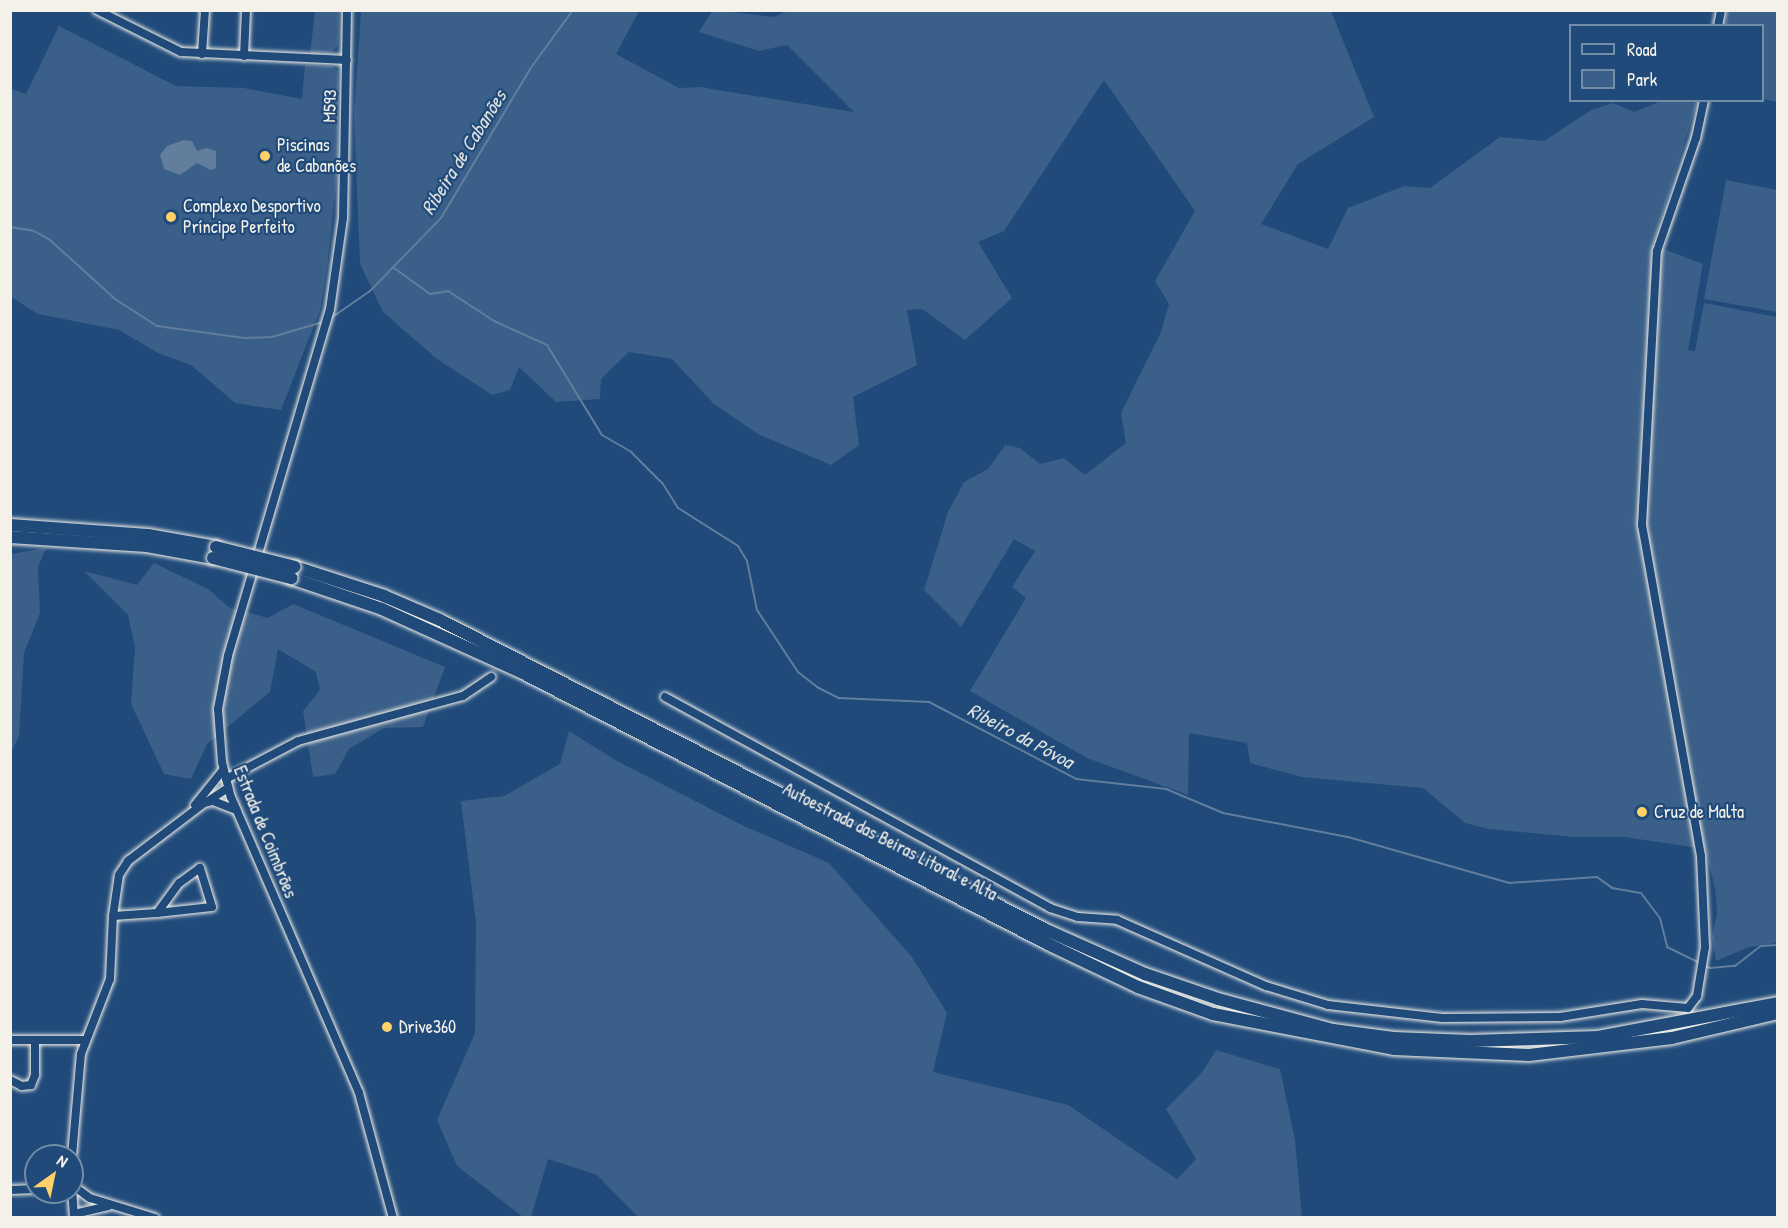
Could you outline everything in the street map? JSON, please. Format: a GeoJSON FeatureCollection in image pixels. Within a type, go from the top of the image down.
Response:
{"type":"FeatureCollection","features":[{"type":"Feature","properties":{"kind":"highway","name":"Autoestrada das Beiras Litoral e Alta"},"geometry":{"type":"LineString","coordinates":[[10,525],[148,535],[384,596],[440,620],[1044,929],[1145,974],[1218,999],[1333,1029],[1383,1037],[1535,1042],[1654,1029],[1778,1003]]}},
{"type":"Feature","properties":{"kind":"highway","name":"Autoestrada das Beiras Litoral e Alta"},"geometry":{"type":"LineString","coordinates":[[10,537],[215,553]]}},
{"type":"Feature","properties":{"kind":"highway","name":"Autoestrada das Beiras Litoral e Alta"},"geometry":{"type":"LineString","coordinates":[[293,573],[382,609],[514,668],[1048,944],[1138,987],[1213,1014],[1394,1049],[1529,1055],[1672,1038],[1778,1013]]}},
{"type":"Feature","properties":{"kind":"street"},"geometry":{"type":"LineString","coordinates":[[97,10],[164,46],[202,54],[347,60]]}},
{"type":"Feature","properties":{"kind":"street"},"geometry":{"type":"LineString","coordinates":[[202,54],[205,10]]}},
{"type":"Feature","properties":{"kind":"street"},"geometry":{"type":"LineString","coordinates":[[244,56],[246,10]]}},
{"type":"Feature","properties":{"kind":"street","name":"M593"},"geometry":{"type":"LineString","coordinates":[[330,309],[343,218],[347,10]]}},
{"type":"Feature","properties":{"kind":"street"},"geometry":{"type":"LineString","coordinates":[[665,697],[1050,908],[1078,917],[1116,920],[1266,986],[1328,1005],[1442,1018],[1560,1017],[1655,1004],[1688,1008],[1697,996],[1703,962],[1699,841],[1642,525],[1657,251],[1696,138],[1704,102]]}},
{"type":"Feature","properties":{"kind":"street","name":"Estrada de Coimbrões"},"geometry":{"type":"LineString","coordinates":[[330,309],[228,656],[218,709],[223,768],[236,811],[359,1093],[393,1218]]}},
{"type":"Feature","properties":{"kind":"street"},"geometry":{"type":"LineString","coordinates":[[73,1144],[80,1063],[86,1040],[110,979],[112,916],[119,875],[128,861],[227,783],[298,741],[463,696],[491,677]]}},
{"type":"Feature","properties":{"kind":"street"},"geometry":{"type":"LineString","coordinates":[[174,826],[208,792],[223,768]]}},
{"type":"Feature","properties":{"kind":"street"},"geometry":{"type":"LineString","coordinates":[[204,803],[213,801],[236,811]]}},
{"type":"Feature","properties":{"kind":"street"},"geometry":{"type":"LineString","coordinates":[[112,916],[157,913],[212,907],[200,868],[179,883],[157,913]]}},
{"type":"Feature","properties":{"kind":"street"},"geometry":{"type":"LineString","coordinates":[[10,1040],[86,1040]]}},
{"type":"Feature","properties":{"kind":"street"},"geometry":{"type":"LineString","coordinates":[[10,1080],[21,1086],[31,1085],[35,1075],[35,1040]]}},
{"type":"Feature","properties":{"kind":"street"},"geometry":{"type":"LineString","coordinates":[[84,1193],[109,1206],[155,1218]]}},
{"type":"Feature","properties":{"kind":"street"},"geometry":{"type":"LineString","coordinates":[[74,1216],[109,1206]]}},
{"type":"Feature","properties":{"kind":"green space"},"geometry":{"type":"Polygon","coordinates":[[[713,10],[774,17],[789,10],[1331,11],[1374,117],[1298,164],[1261,224],[1328,249],[1348,208],[1404,186],[1430,188],[1500,137],[1544,141],[1591,110],[1613,103],[1634,112],[1659,102],[1697,102],[1653,245],[1703,264],[1688,350],[1695,351],[1704,303],[1777,317],[1777,943],[1749,947],[1716,961],[1712,937],[1717,913],[1715,889],[1706,849],[1624,837],[1574,837],[1489,829],[1465,823],[1423,788],[1302,777],[1250,763],[1247,743],[1189,733],[1188,795],[1087,758],[970,691],[1026,598],[1012,587],[1035,551],[1014,539],[961,627],[924,590],[948,512],[964,482],[988,469],[1005,445],[1020,448],[1040,464],[1064,458],[1085,475],[1126,443],[1121,413],[1161,332],[1169,304],[1155,281],[1195,211],[1104,80],[1004,231],[978,242],[1012,298],[965,340],[922,309],[907,310],[917,365],[853,397],[859,445],[831,465],[758,434],[714,404],[672,359],[629,352],[601,379],[600,399],[556,402],[519,367],[510,390],[492,395],[437,359],[383,312],[360,264],[354,115],[361,11],[639,11],[616,54],[679,88],[700,87],[854,112],[787,45],[759,51],[699,32],[713,10]]]}},
{"type":"Feature","properties":{"kind":"green space"},"geometry":{"type":"Polygon","coordinates":[[[1728,10],[1777,11],[1777,102],[1764,99],[1764,24],[1725,24],[1728,10]]]}},
{"type":"Feature","properties":{"kind":"green space"},"geometry":{"type":"Polygon","coordinates":[[[315,11],[339,11],[338,46],[331,53],[310,54],[315,11]]]}},
{"type":"Feature","properties":{"kind":"green space","name":"Complexo Desportivo Príncipe Perfeito"},"geometry":{"type":"Polygon","coordinates":[[[59,26],[176,86],[244,88],[302,99],[305,65],[331,66],[338,71],[338,166],[320,310],[281,410],[235,403],[191,365],[158,353],[119,330],[38,314],[11,297],[11,89],[26,94],[59,26]]]}},
{"type":"Feature","properties":{"kind":"green space"},"geometry":{"type":"Polygon","coordinates":[[[1726,180],[1777,190],[1777,312],[1704,299],[1726,180]]]}},
{"type":"Feature","properties":{"kind":"green space"},"geometry":{"type":"Polygon","coordinates":[[[46,548],[38,567],[40,613],[24,653],[19,736],[11,753],[11,554],[46,548]]]}},
{"type":"Feature","properties":{"kind":"green space"},"geometry":{"type":"Polygon","coordinates":[[[154,563],[208,589],[230,608],[268,618],[293,604],[445,667],[423,727],[384,728],[349,749],[335,774],[313,777],[303,711],[320,690],[316,672],[278,649],[270,692],[207,744],[191,779],[164,774],[131,704],[135,647],[128,615],[84,571],[137,585],[154,563]]]}},
{"type":"Feature","properties":{"kind":"green space"},"geometry":{"type":"Polygon","coordinates":[[[569,731],[617,761],[744,826],[829,863],[912,957],[947,1013],[933,1072],[1068,1105],[1177,1179],[1196,1159],[1166,1109],[1203,1071],[1216,1050],[1280,1069],[1295,1140],[1302,1217],[638,1217],[597,1175],[548,1159],[531,1217],[523,1217],[457,1166],[437,1120],[475,1033],[476,923],[461,801],[504,796],[560,764],[569,731]]]}},
{"type":"Feature","properties":{"kind":"shaded area"},"geometry":{"type":"Polygon","coordinates":[[[184,140],[192,141],[197,151],[207,148],[216,151],[216,168],[211,170],[197,163],[180,175],[164,169],[160,155],[167,146],[184,140]]]}},
{"type":"Feature","properties":{"kind":"waterway","name":"Ribeira de Cabanões"},"geometry":{"type":"LineString","coordinates":[[331,318],[370,291],[441,218],[530,69],[573,10]]}},
{"type":"Feature","properties":{"kind":"waterway","name":"Ribeira de Cabanões"},"geometry":{"type":"LineString","coordinates":[[10,227],[34,231],[50,240],[115,299],[157,326],[244,338],[272,337],[323,322]]}},
{"type":"Feature","properties":{"kind":"waterway","name":"Ribeiro da Póvoa"},"geometry":{"type":"LineString","coordinates":[[394,268],[430,294],[448,291],[494,321],[547,345],[602,435],[631,452],[663,484],[678,508],[738,546],[747,561],[757,610],[798,672],[817,687],[839,698],[929,702],[1076,779],[1166,789],[1223,813],[1348,837],[1509,883],[1597,877],[1612,888],[1641,893],[1660,918],[1667,947],[1710,968],[1735,966],[1761,946],[1778,945]]}},
{"type":"Feature","properties":{"kind":"place","name":"Piscinas de Cabanões"},"geometry":{"type":"Point","coordinates":[265,156]}},
{"type":"Feature","properties":{"kind":"place","name":"Complexo Desportivo Príncipe Perfeito"},"geometry":{"type":"Point","coordinates":[171,217]}},
{"type":"Feature","properties":{"kind":"place","name":"Cruz de Malta"},"geometry":{"type":"Point","coordinates":[1642,812]}},
{"type":"Feature","properties":{"kind":"place","name":"Drive360"},"geometry":{"type":"Point","coordinates":[387,1027]}}]}
